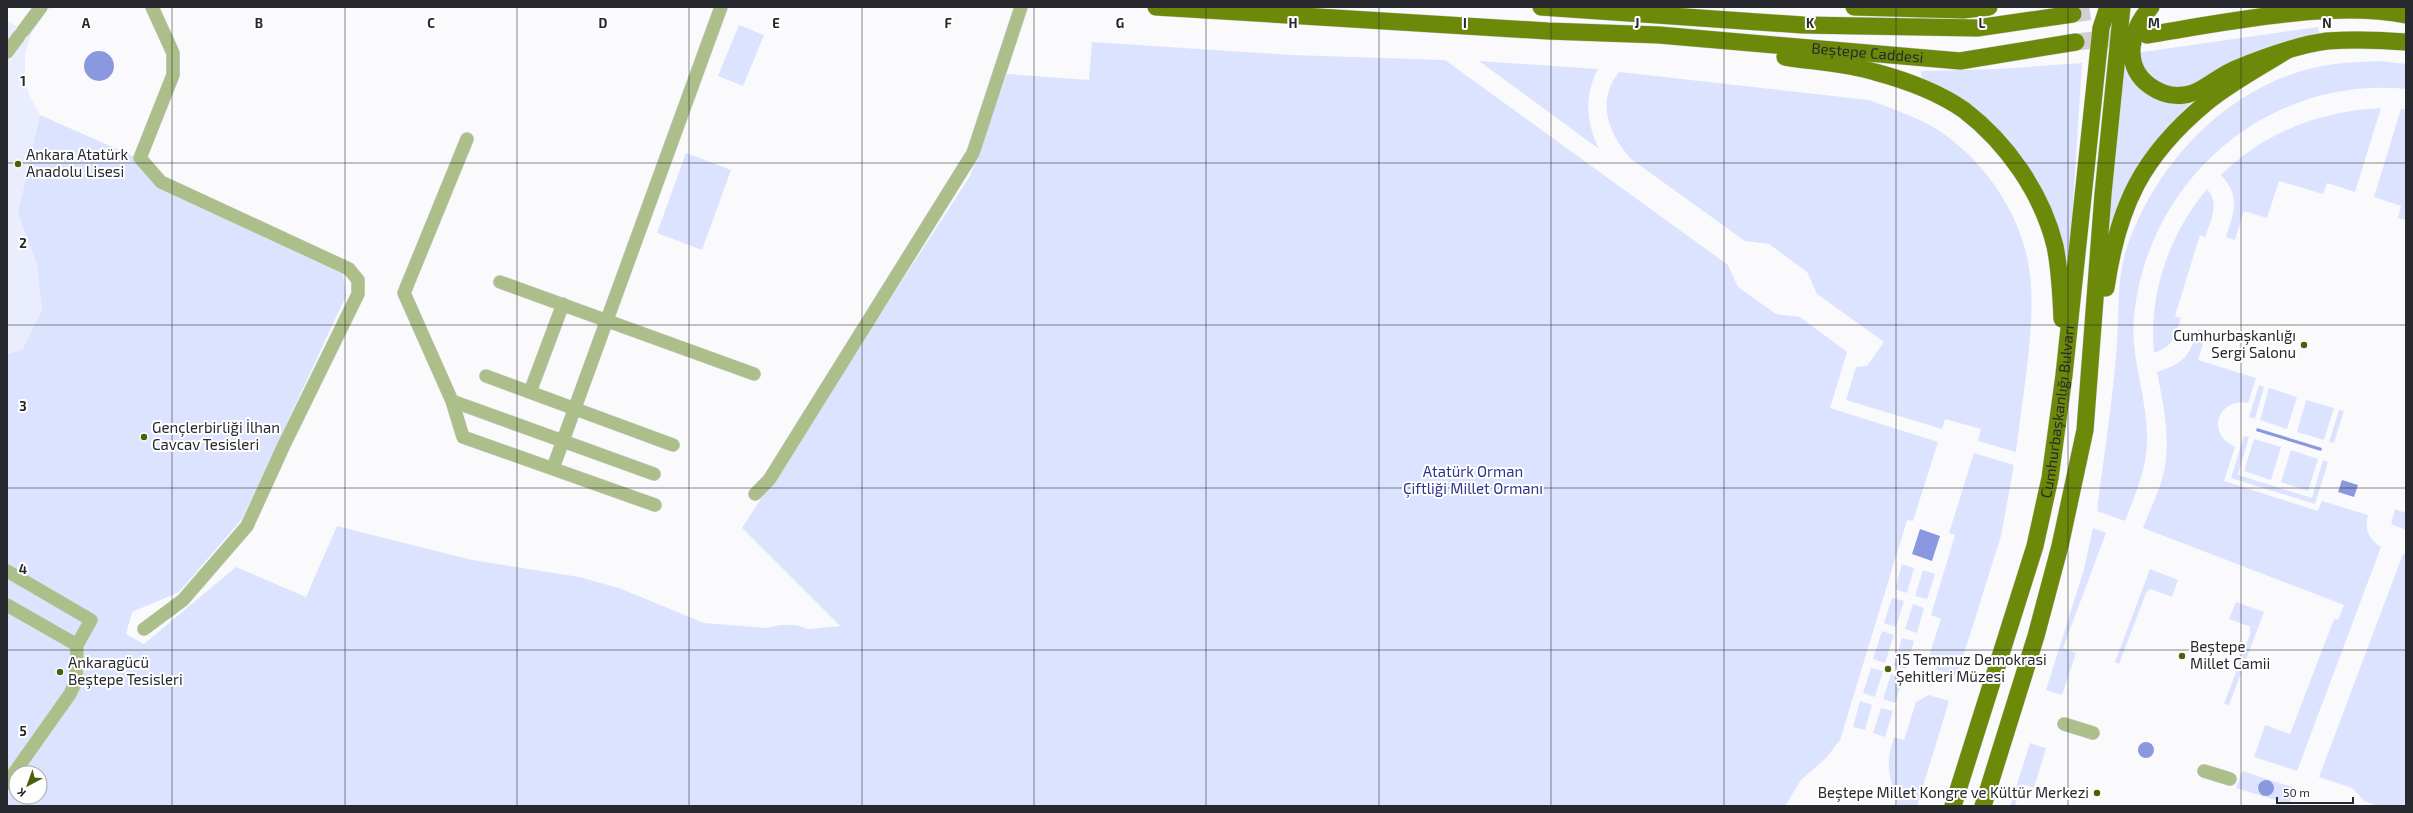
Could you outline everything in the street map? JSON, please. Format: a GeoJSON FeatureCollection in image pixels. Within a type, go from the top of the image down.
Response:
{"type":"FeatureCollection","features":[{"type":"Feature","properties":{"kind":"main road"},"geometry":{"type":"LineString","coordinates":[[1156,7],[1548,31],[1659,35],[1873,71],[1915,86],[1963,110],[2008,153],[2025,177],[2047,220],[2055,247],[2059,275],[2064,375]]}},
{"type":"Feature","properties":{"kind":"main road"},"geometry":{"type":"LineString","coordinates":[[1555,7],[1803,25],[1977,28],[2073,14]]}},
{"type":"Feature","properties":{"kind":"main road"},"geometry":{"type":"LineString","coordinates":[[1854,7],[1964,10],[1989,7]]}},
{"type":"Feature","properties":{"kind":"main road","name":"Cumhurbaşkanlığı Bulvarı"},"geometry":{"type":"LineString","coordinates":[[1953,806],[2035,546],[2050,478],[2064,375],[2101,28],[2108,7]]}},
{"type":"Feature","properties":{"kind":"main road","name":"Cumhurbaşkanlığı Bulvarı"},"geometry":{"type":"LineString","coordinates":[[1984,806],[2036,636],[2056,561],[2071,502],[2084,430],[2103,194],[2122,7]]}},
{"type":"Feature","properties":{"kind":"main road"},"geometry":{"type":"LineString","coordinates":[[2151,7],[2136,30],[2131,58],[2140,77],[2154,89],[2166,94],[2191,94],[2232,70],[2286,52],[2327,41],[2406,42]]}},
{"type":"Feature","properties":{"kind":"main road"},"geometry":{"type":"LineString","coordinates":[[2147,35],[2299,12],[2359,10],[2406,15]]}},
{"type":"Feature","properties":{"kind":"main road","name":"Beştepe Caddesi"},"geometry":{"type":"LineString","coordinates":[[1659,35],[1960,61],[2076,42]]}},
{"type":"Feature","properties":{"kind":"main road"},"geometry":{"type":"LineString","coordinates":[[2084,430],[2096,386],[2109,266],[2120,220],[2136,183],[2160,148],[2207,102],[2286,52]]}},
{"type":"Feature","properties":{"kind":"street"},"geometry":{"type":"LineString","coordinates":[[7,52],[40,7]]}},
{"type":"Feature","properties":{"kind":"street"},"geometry":{"type":"LineString","coordinates":[[144,629],[183,600],[247,526],[284,445],[358,294],[358,280],[349,269],[161,182],[140,158],[173,75],[174,53],[152,7]]}},
{"type":"Feature","properties":{"kind":"street"},"geometry":{"type":"LineString","coordinates":[[553,468],[722,7]]}},
{"type":"Feature","properties":{"kind":"street"},"geometry":{"type":"LineString","coordinates":[[755,494],[769,480],[973,153],[1021,7]]}},
{"type":"Feature","properties":{"kind":"street"},"geometry":{"type":"LineString","coordinates":[[467,139],[404,293],[452,400],[463,437],[655,505]]}},
{"type":"Feature","properties":{"kind":"street"},"geometry":{"type":"LineString","coordinates":[[500,282],[754,374]]}},
{"type":"Feature","properties":{"kind":"street"},"geometry":{"type":"LineString","coordinates":[[530,392],[563,304]]}},
{"type":"Feature","properties":{"kind":"street"},"geometry":{"type":"LineString","coordinates":[[486,376],[673,445]]}},
{"type":"Feature","properties":{"kind":"street"},"geometry":{"type":"LineString","coordinates":[[452,400],[562,442],[654,474]]}},
{"type":"Feature","properties":{"kind":"street"},"geometry":{"type":"LineString","coordinates":[[7,571],[91,620],[77,645],[76,681],[70,694],[7,783]]}},
{"type":"Feature","properties":{"kind":"street"},"geometry":{"type":"LineString","coordinates":[[7,605],[77,645]]}},
{"type":"Feature","properties":{"kind":"street"},"geometry":{"type":"LineString","coordinates":[[2064,724],[2094,733]]}},
{"type":"Feature","properties":{"kind":"street"},"geometry":{"type":"LineString","coordinates":[[2204,771],[2230,779]]}},
{"type":"Feature","properties":{"kind":"shaded area","name":"Ankara Atatürk Anadolu Lisesi"},"geometry":{"type":"Polygon","coordinates":[[[33,7],[54,7],[47,11],[32,32],[25,55],[25,77],[30,97],[40,115],[18,213],[37,265],[42,310],[22,350],[7,354],[7,21],[18,27],[33,7]]]}},
{"type":"Feature","properties":{"kind":"green space"},"geometry":{"type":"Polygon","coordinates":[[[739,25],[764,35],[743,86],[718,76],[739,25]]]}},
{"type":"Feature","properties":{"kind":"green space"},"geometry":{"type":"Polygon","coordinates":[[[2318,27],[2320,35],[2176,91],[2147,77],[2136,53],[2318,27]]]}},
{"type":"Feature","properties":{"kind":"green space","name":"Atatürk Orman Çiftliği Millet Ormanı"},"geometry":{"type":"Polygon","coordinates":[[[1092,42],[1292,55],[1445,60],[1728,265],[1738,287],[1776,314],[1800,317],[1847,352],[1830,408],[1938,442],[1913,521],[1907,520],[1840,740],[1826,758],[1801,780],[1785,806],[7,806],[7,354],[22,350],[42,310],[37,265],[18,213],[40,115],[133,156],[162,190],[343,274],[346,296],[242,519],[179,592],[132,612],[126,634],[144,644],[236,567],[306,597],[337,526],[472,560],[579,577],[619,588],[704,623],[766,628],[780,625],[796,625],[808,629],[840,626],[742,528],[970,176],[1007,74],[1089,80],[1092,42]]]}},
{"type":"Feature","properties":{"kind":"green space"},"geometry":{"type":"Polygon","coordinates":[[[2123,58],[2135,81],[2195,99],[2154,143],[2137,167],[2120,198],[2108,231],[2123,58]]]}},
{"type":"Feature","properties":{"kind":"green space"},"geometry":{"type":"Polygon","coordinates":[[[1479,61],[1598,69],[1590,89],[1588,109],[1591,129],[1599,149],[1479,61]]]}},
{"type":"Feature","properties":{"kind":"green space"},"geometry":{"type":"Polygon","coordinates":[[[2380,61],[2406,64],[2406,89],[2355,89],[2307,99],[2263,119],[2223,146],[2189,181],[2163,222],[2144,267],[2134,317],[2134,348],[2147,424],[2147,440],[2143,472],[2125,521],[2097,511],[2113,385],[2119,295],[2124,258],[2127,247],[2140,217],[2155,188],[2174,161],[2195,137],[2219,115],[2246,96],[2274,81],[2305,70],[2333,64],[2380,61]]]}},
{"type":"Feature","properties":{"kind":"green space"},"geometry":{"type":"Polygon","coordinates":[[[2082,63],[2067,297],[2029,172],[1922,81],[1921,71],[1998,69],[2082,63]]]}},
{"type":"Feature","properties":{"kind":"green space"},"geometry":{"type":"Polygon","coordinates":[[[1619,72],[1869,100],[1930,125],[1957,144],[1974,160],[2003,198],[2023,241],[2028,263],[2031,286],[2031,326],[2016,452],[1978,441],[1981,429],[1945,419],[1942,429],[1846,400],[1856,367],[1867,366],[1884,342],[1817,294],[1807,272],[1769,244],[1745,241],[1631,159],[1616,139],[1611,128],[1606,106],[1612,83],[1619,72]]]}},
{"type":"Feature","properties":{"kind":"green space"},"geometry":{"type":"Polygon","coordinates":[[[2381,108],[2355,192],[2327,183],[2323,194],[2279,181],[2267,218],[2244,211],[2235,240],[2226,237],[2234,204],[2231,190],[2221,175],[2238,160],[2256,147],[2295,126],[2336,114],[2381,108]]]}},
{"type":"Feature","properties":{"kind":"green space"},"geometry":{"type":"Polygon","coordinates":[[[2401,109],[2406,109],[2406,220],[2398,218],[2401,206],[2374,197],[2401,109]]]}},
{"type":"Feature","properties":{"kind":"green space"},"geometry":{"type":"Polygon","coordinates":[[[686,153],[731,170],[702,250],[657,233],[686,153]]]}},
{"type":"Feature","properties":{"kind":"green space"},"geometry":{"type":"Polygon","coordinates":[[[2207,189],[2213,200],[2214,206],[2212,218],[2205,237],[2200,235],[2175,316],[2181,318],[2175,336],[2170,344],[2154,353],[2153,331],[2155,309],[2158,287],[2164,265],[2182,225],[2207,189]]]}},
{"type":"Feature","properties":{"kind":"green space"},"geometry":{"type":"Polygon","coordinates":[[[2198,329],[2207,331],[2198,360],[2256,378],[2248,403],[2237,403],[2229,406],[2223,411],[2219,418],[2218,426],[2220,434],[2226,441],[2235,447],[2224,481],[2318,511],[2322,501],[2368,515],[2368,534],[2373,541],[2381,547],[2297,771],[2254,757],[2265,725],[2290,734],[2334,619],[2338,620],[2344,605],[2143,528],[2162,479],[2165,466],[2167,439],[2166,426],[2157,372],[2180,362],[2185,357],[2192,346],[2198,329]]]}},
{"type":"Feature","properties":{"kind":"green space"},"geometry":{"type":"Polygon","coordinates":[[[2259,385],[2264,387],[2255,419],[2249,417],[2259,385]]]}},
{"type":"Feature","properties":{"kind":"green space"},"geometry":{"type":"Polygon","coordinates":[[[2269,388],[2297,397],[2287,429],[2260,420],[2269,388]]]}},
{"type":"Feature","properties":{"kind":"green space"},"geometry":{"type":"Polygon","coordinates":[[[2306,400],[2334,408],[2324,440],[2297,432],[2306,400]]]}},
{"type":"Feature","properties":{"kind":"green space"},"geometry":{"type":"Polygon","coordinates":[[[2339,410],[2344,411],[2334,443],[2329,442],[2339,410]]]}},
{"type":"Feature","properties":{"kind":"green space"},"geometry":{"type":"Polygon","coordinates":[[[2244,436],[2249,437],[2238,475],[2312,498],[2323,460],[2328,462],[2315,504],[2231,478],[2244,436]]]}},
{"type":"Feature","properties":{"kind":"green space"},"geometry":{"type":"Polygon","coordinates":[[[2254,439],[2281,447],[2271,480],[2244,471],[2254,439]]]}},
{"type":"Feature","properties":{"kind":"green space"},"geometry":{"type":"Polygon","coordinates":[[[2291,450],[2318,459],[2308,491],[2281,482],[2291,450]]]}},
{"type":"Feature","properties":{"kind":"green space"},"geometry":{"type":"Polygon","coordinates":[[[1974,453],[2014,465],[2001,536],[1957,676],[1937,670],[1929,656],[1941,619],[1931,615],[1955,535],[1949,533],[1974,453]]]}},
{"type":"Feature","properties":{"kind":"green space"},"geometry":{"type":"Polygon","coordinates":[[[2395,509],[2406,513],[2406,530],[2391,524],[2395,509]]]}},
{"type":"Feature","properties":{"kind":"green space"},"geometry":{"type":"Polygon","coordinates":[[[2093,528],[2106,533],[2063,648],[2076,653],[2062,695],[2046,690],[2084,569],[2093,528]]]}},
{"type":"Feature","properties":{"kind":"green space"},"geometry":{"type":"Polygon","coordinates":[[[2403,554],[2406,555],[2406,806],[2378,806],[2364,801],[2352,788],[2319,777],[2403,554]]]}},
{"type":"Feature","properties":{"kind":"green space"},"geometry":{"type":"Polygon","coordinates":[[[1902,564],[1914,568],[1907,593],[1895,589],[1902,564]]]}},
{"type":"Feature","properties":{"kind":"green space"},"geometry":{"type":"Polygon","coordinates":[[[2150,569],[2178,580],[2172,597],[2150,589],[2146,593],[2119,664],[2115,662],[2150,569]]]}},
{"type":"Feature","properties":{"kind":"green space"},"geometry":{"type":"Polygon","coordinates":[[[1923,570],[1935,574],[1927,599],[1915,596],[1923,570]]]}},
{"type":"Feature","properties":{"kind":"green space"},"geometry":{"type":"Polygon","coordinates":[[[1892,598],[1904,601],[1896,627],[1884,623],[1892,598]]]}},
{"type":"Feature","properties":{"kind":"green space"},"geometry":{"type":"Polygon","coordinates":[[[2236,602],[2264,612],[2229,705],[2224,704],[2251,632],[2249,631],[2251,627],[2229,619],[2236,602]]]}},
{"type":"Feature","properties":{"kind":"green space"},"geometry":{"type":"Polygon","coordinates":[[[1913,604],[1924,608],[1917,633],[1905,629],[1913,604]]]}},
{"type":"Feature","properties":{"kind":"green space"},"geometry":{"type":"Polygon","coordinates":[[[1882,631],[1894,635],[1885,663],[1873,659],[1882,631]]]}},
{"type":"Feature","properties":{"kind":"green space"},"geometry":{"type":"Polygon","coordinates":[[[1902,638],[1914,641],[1906,669],[1894,666],[1902,638]]]}},
{"type":"Feature","properties":{"kind":"green space"},"geometry":{"type":"Polygon","coordinates":[[[1871,668],[1883,671],[1875,697],[1863,693],[1871,668]]]}},
{"type":"Feature","properties":{"kind":"green space"},"geometry":{"type":"Polygon","coordinates":[[[1891,674],[1903,678],[1895,703],[1883,699],[1891,674]]]}},
{"type":"Feature","properties":{"kind":"green space"},"geometry":{"type":"Polygon","coordinates":[[[1929,695],[1949,701],[1917,806],[1898,806],[1889,772],[1889,757],[1894,737],[1904,740],[1916,702],[1929,695]]]}},
{"type":"Feature","properties":{"kind":"green space"},"geometry":{"type":"Polygon","coordinates":[[[1860,701],[1872,705],[1865,730],[1853,727],[1860,701]]]}},
{"type":"Feature","properties":{"kind":"green space"},"geometry":{"type":"Polygon","coordinates":[[[1881,708],[1893,711],[1885,737],[1873,733],[1881,708]]]}},
{"type":"Feature","properties":{"kind":"green space"},"geometry":{"type":"Polygon","coordinates":[[[2030,743],[2046,748],[2034,788],[2022,784],[2015,806],[2010,806],[2030,743]]]}},
{"type":"Feature","properties":{"kind":"green space"},"geometry":{"type":"Polygon","coordinates":[[[2242,771],[2295,788],[2289,804],[2236,788],[2242,771]],[[2262,780],[2257,789],[2260,794],[2266,796],[2273,784],[2268,780],[2262,780]]]}},
{"type":"Feature","properties":{"kind":"water"},"geometry":{"type":"Polygon","coordinates":[[[99,51],[110,55],[114,66],[110,77],[99,81],[88,77],[84,66],[88,55],[99,51]]]}},
{"type":"Feature","properties":{"kind":"water"},"geometry":{"type":"Polygon","coordinates":[[[2257,428],[2322,448],[2321,451],[2256,431],[2257,428]]]}},
{"type":"Feature","properties":{"kind":"water"},"geometry":{"type":"Polygon","coordinates":[[[2342,480],[2358,485],[2354,497],[2338,492],[2342,480]]]}},
{"type":"Feature","properties":{"kind":"water"},"geometry":{"type":"Polygon","coordinates":[[[1920,529],[1940,536],[1932,561],[1912,554],[1920,529]]]}},
{"type":"Feature","properties":{"kind":"water"},"geometry":{"type":"Polygon","coordinates":[[[2146,742],[2152,744],[2154,750],[2152,756],[2146,758],[2140,756],[2138,750],[2140,744],[2146,742]]]}},
{"type":"Feature","properties":{"kind":"water"},"geometry":{"type":"Polygon","coordinates":[[[2263,780],[2269,780],[2274,785],[2272,794],[2269,796],[2263,796],[2258,791],[2258,785],[2263,780]]]}},
{"type":"Feature","properties":{"kind":"tunnel"},"geometry":{"type":"LineString","coordinates":[[2073,14],[2120,7]]}},
{"type":"Feature","properties":{"kind":"tunnel"},"geometry":{"type":"LineString","coordinates":[[2076,42],[2133,36]]}},
{"type":"Feature","properties":{"kind":"place","name":"Ankara Atatürk Anadolu Lisesi"},"geometry":{"type":"Point","coordinates":[18,164]}},
{"type":"Feature","properties":{"kind":"place","name":"Cumhurbaşkanlığı Sergi Salonu"},"geometry":{"type":"Point","coordinates":[2304,345]}},
{"type":"Feature","properties":{"kind":"place","name":"Gençlerbirliği İlhan Cavcav Tesisleri"},"geometry":{"type":"Point","coordinates":[144,437]}},
{"type":"Feature","properties":{"kind":"place","name":"Beştepe Millet Camii"},"geometry":{"type":"Point","coordinates":[2182,656]}},
{"type":"Feature","properties":{"kind":"place","name":"15 Temmuz Demokrasi Şehitleri Müzesi"},"geometry":{"type":"Point","coordinates":[1888,669]}},
{"type":"Feature","properties":{"kind":"place","name":"Ankaragücü Beştepe Tesisleri"},"geometry":{"type":"Point","coordinates":[60,672]}},
{"type":"Feature","properties":{"kind":"place","name":"Beştepe Millet Kongre ve Kültür Merkezi"},"geometry":{"type":"Point","coordinates":[2097,793]}}]}
